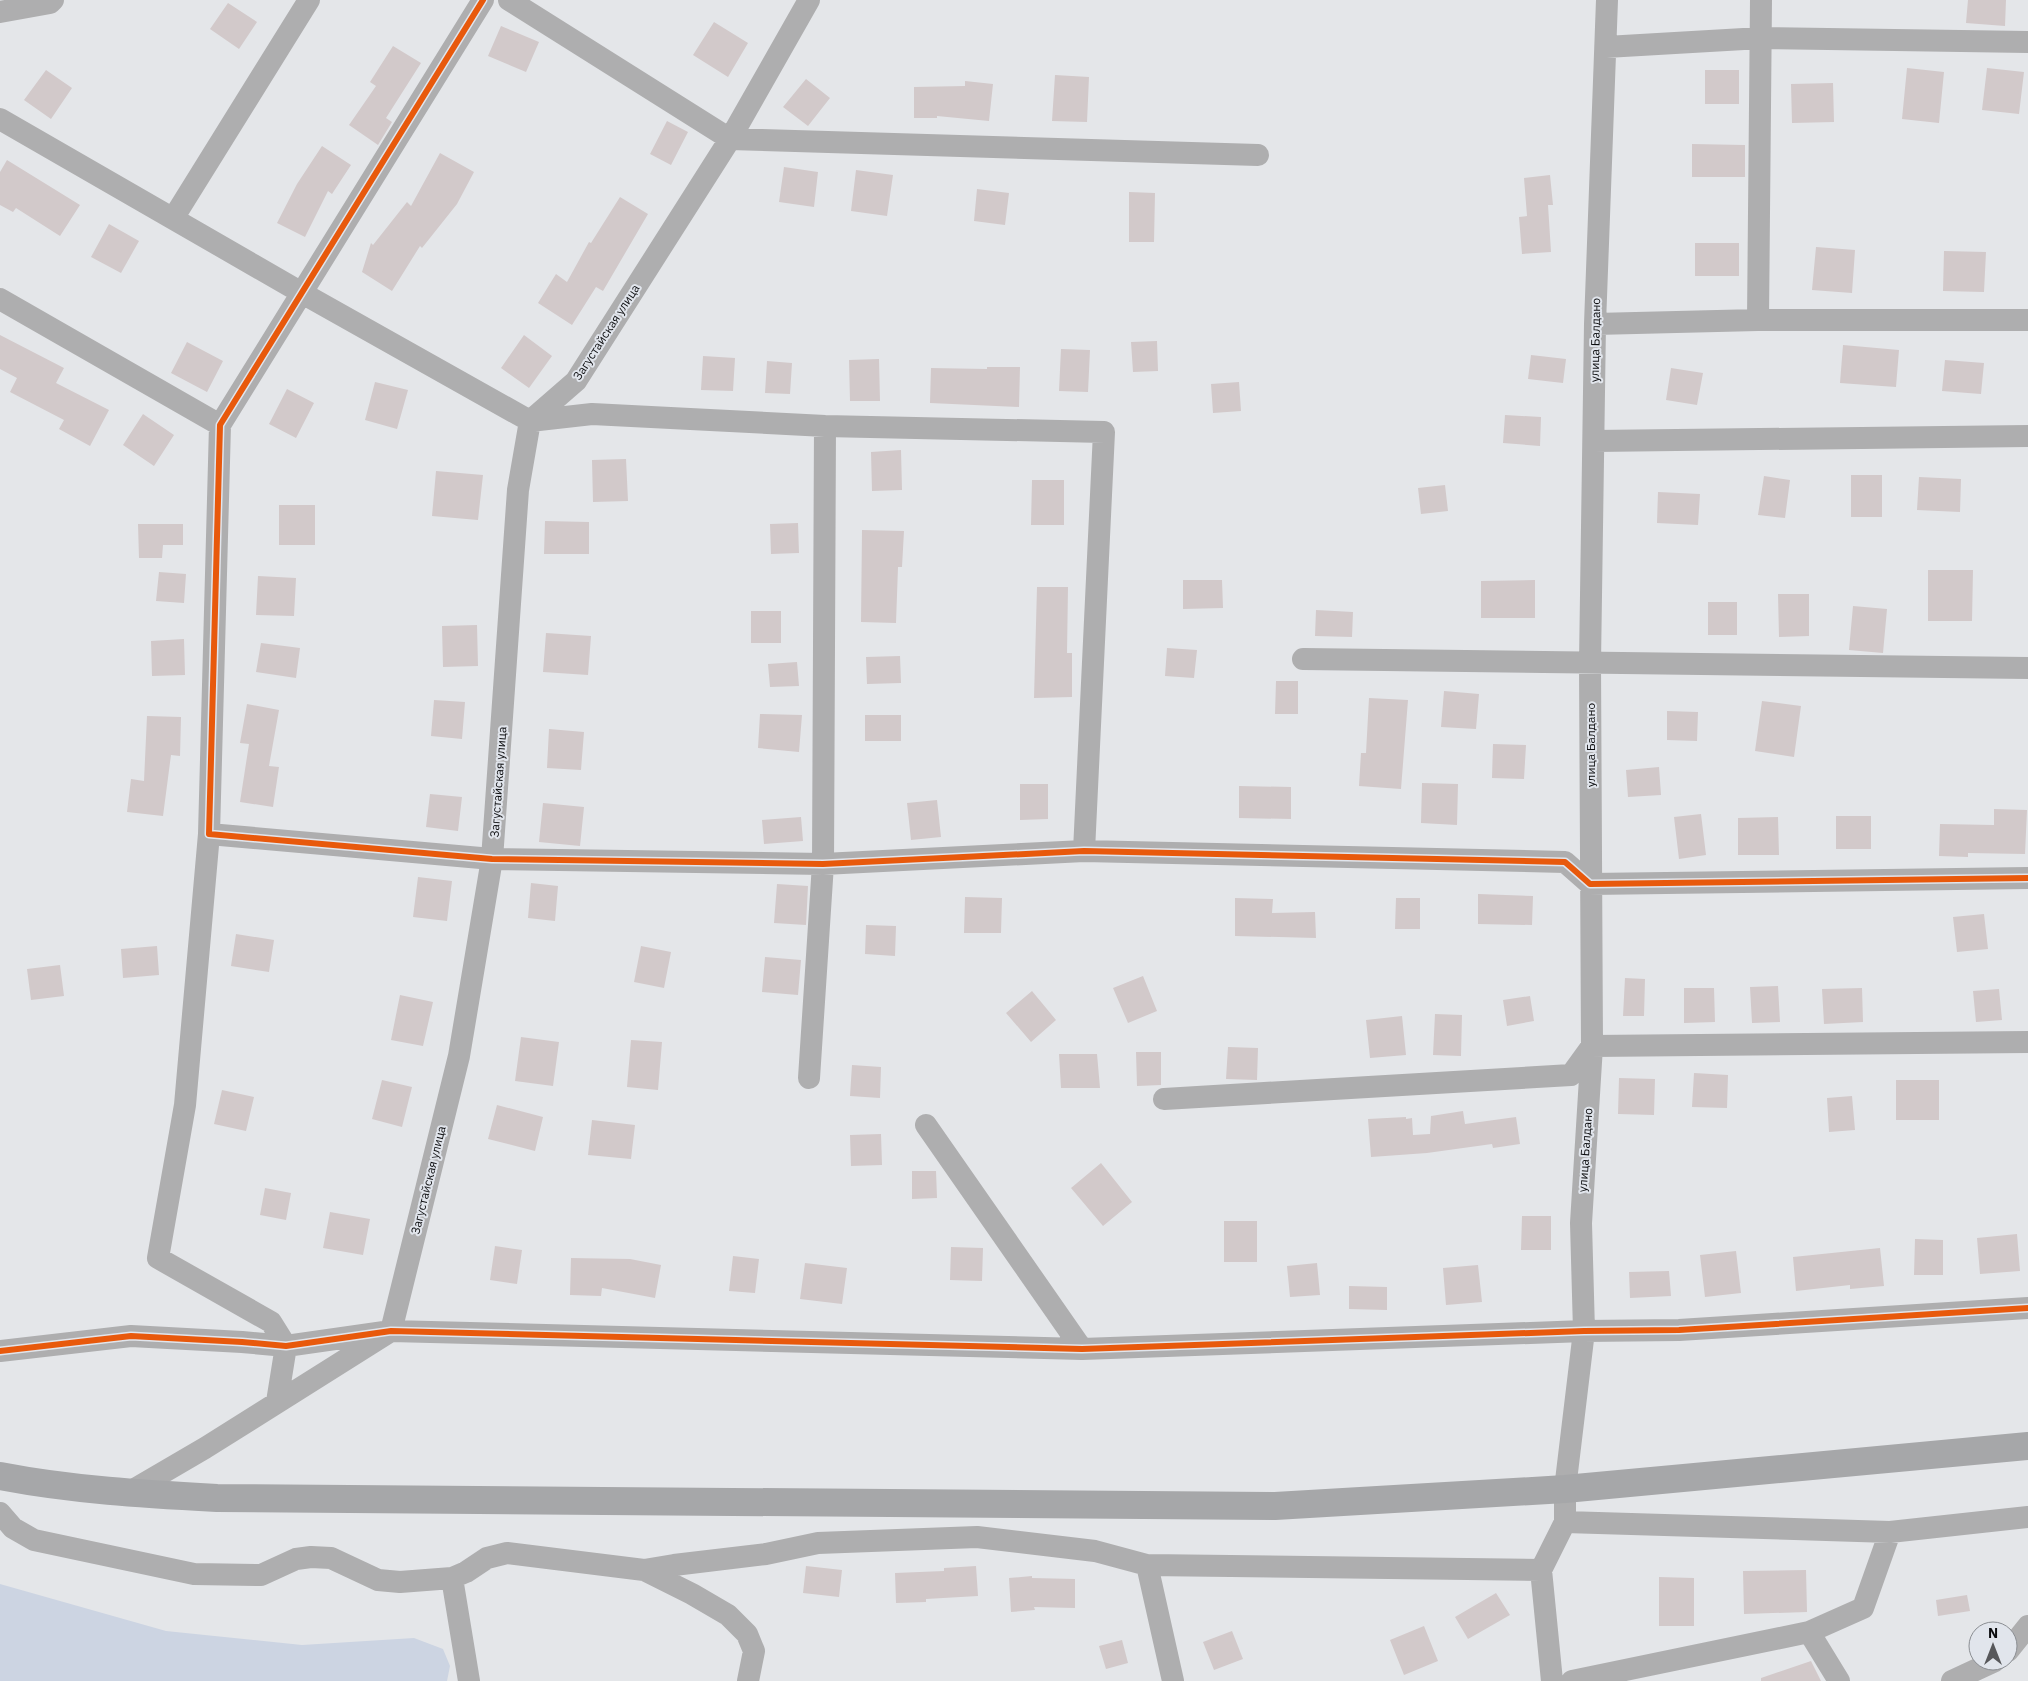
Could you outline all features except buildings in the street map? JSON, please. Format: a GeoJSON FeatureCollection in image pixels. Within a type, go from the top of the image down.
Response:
{"type":"FeatureCollection","features":[{"type":"Feature","properties":{"kind":"main road"},"geometry":{"type":"LineString","coordinates":[[0,1476],[128,1493],[237,1498],[1275,1506],[1565,1489],[2028,1446]]}},
{"type":"Feature","properties":{"kind":"street"},"geometry":{"type":"LineString","coordinates":[[0,12],[50,3],[53,0]]}},
{"type":"Feature","properties":{"kind":"street"},"geometry":{"type":"LineString","coordinates":[[174,217],[309,0]]}},
{"type":"Feature","properties":{"kind":"street"},"geometry":{"type":"LineString","coordinates":[[277,1402],[286,1346],[272,1322],[158,1258],[185,1105],[209,834],[220,425],[483,0]]}},
{"type":"Feature","properties":{"kind":"street"},"geometry":{"type":"LineString","coordinates":[[509,0],[730,139],[1258,155]]}},
{"type":"Feature","properties":{"kind":"street","name":"Загустайская улица"},"geometry":{"type":"LineString","coordinates":[[391,1331],[458,1056],[492,859],[518,490],[530,421],[576,381],[730,139],[809,0]]}},
{"type":"Feature","properties":{"kind":"street","name":"улица Балдано"},"geometry":{"type":"LineString","coordinates":[[1564,1522],[1565,1489],[1584,1331],[1581,1223],[1592,1046],[1590,663],[1595,324],[1607,0]]}},
{"type":"Feature","properties":{"kind":"street"},"geometry":{"type":"LineString","coordinates":[[1758,320],[1761,0]]}},
{"type":"Feature","properties":{"kind":"street"},"geometry":{"type":"LineString","coordinates":[[1606,47],[1761,38],[2028,42]]}},
{"type":"Feature","properties":{"kind":"street"},"geometry":{"type":"LineString","coordinates":[[0,118],[174,217],[302,293],[530,421],[592,414],[825,426],[1104,432],[1084,851]]}},
{"type":"Feature","properties":{"kind":"street"},"geometry":{"type":"LineString","coordinates":[[0,298],[220,425]]}},
{"type":"Feature","properties":{"kind":"street"},"geometry":{"type":"LineString","coordinates":[[1595,324],[1758,320],[2028,320]]}},
{"type":"Feature","properties":{"kind":"street"},"geometry":{"type":"LineString","coordinates":[[809,1078],[823,864],[825,426]]}},
{"type":"Feature","properties":{"kind":"street"},"geometry":{"type":"LineString","coordinates":[[1594,441],[2028,436]]}},
{"type":"Feature","properties":{"kind":"street"},"geometry":{"type":"LineString","coordinates":[[1303,659],[2028,668]]}},
{"type":"Feature","properties":{"kind":"street"},"geometry":{"type":"LineString","coordinates":[[209,834],[492,859],[823,864],[1084,851],[1565,862],[1590,884],[2028,878]]}},
{"type":"Feature","properties":{"kind":"street"},"geometry":{"type":"LineString","coordinates":[[1164,1099],[1571,1075],[1592,1046],[2028,1042]]}},
{"type":"Feature","properties":{"kind":"street"},"geometry":{"type":"LineString","coordinates":[[926,1125],[1082,1349]]}},
{"type":"Feature","properties":{"kind":"street"},"geometry":{"type":"LineString","coordinates":[[0,1351],[131,1336],[286,1346],[391,1331],[1082,1349],[1584,1331],[1679,1330],[2028,1308]]}},
{"type":"Feature","properties":{"kind":"street"},"geometry":{"type":"LineString","coordinates":[[128,1493],[205,1448],[391,1331]]}},
{"type":"Feature","properties":{"kind":"street"},"geometry":{"type":"LineString","coordinates":[[0,1513],[13,1528],[34,1540],[194,1574],[261,1575],[296,1559],[311,1557],[331,1558],[378,1580],[400,1582],[452,1578],[466,1572],[487,1558],[507,1553],[644,1570],[674,1564],[766,1554],[818,1543],[977,1537],[1095,1551],[1147,1564],[1541,1570]]}},
{"type":"Feature","properties":{"kind":"street"},"geometry":{"type":"LineString","coordinates":[[1552,1681],[1541,1570],[1564,1522],[1890,1532],[2028,1518]]}},
{"type":"Feature","properties":{"kind":"street"},"geometry":{"type":"LineString","coordinates":[[1572,1681],[1809,1632],[1863,1608],[1890,1532]]}},
{"type":"Feature","properties":{"kind":"street"},"geometry":{"type":"LineString","coordinates":[[1147,1564],[1173,1681]]}},
{"type":"Feature","properties":{"kind":"street"},"geometry":{"type":"LineString","coordinates":[[644,1570],[692,1594],[728,1615],[747,1634],[754,1651],[748,1681]]}},
{"type":"Feature","properties":{"kind":"street"},"geometry":{"type":"LineString","coordinates":[[452,1578],[469,1681]]}},
{"type":"Feature","properties":{"kind":"street"},"geometry":{"type":"LineString","coordinates":[[2018,1638],[2028,1626]]}},
{"type":"Feature","properties":{"kind":"street"},"geometry":{"type":"LineString","coordinates":[[1809,1632],[1839,1681]]}},
{"type":"Feature","properties":{"kind":"street"},"geometry":{"type":"LineString","coordinates":[[1952,1681],[1974,1671]]}},
{"type":"Feature","properties":{"kind":"shaded area"},"geometry":{"type":"Polygon","coordinates":[[[0,1584],[166,1631],[302,1645],[414,1638],[443,1649],[450,1666],[447,1681],[0,1681],[0,1584]]]}},
{"type":"Feature","properties":{"kind":"cycle path"},"geometry":{"type":"LineString","coordinates":[[483,0],[220,425],[209,834],[492,859],[823,864],[1084,851],[1565,862],[1590,884],[2028,878]]}},
{"type":"Feature","properties":{"kind":"cycle path"},"geometry":{"type":"LineString","coordinates":[[0,1351],[131,1336],[286,1346],[391,1331],[1082,1349],[1584,1331],[1679,1330],[2028,1308]]}}]}
